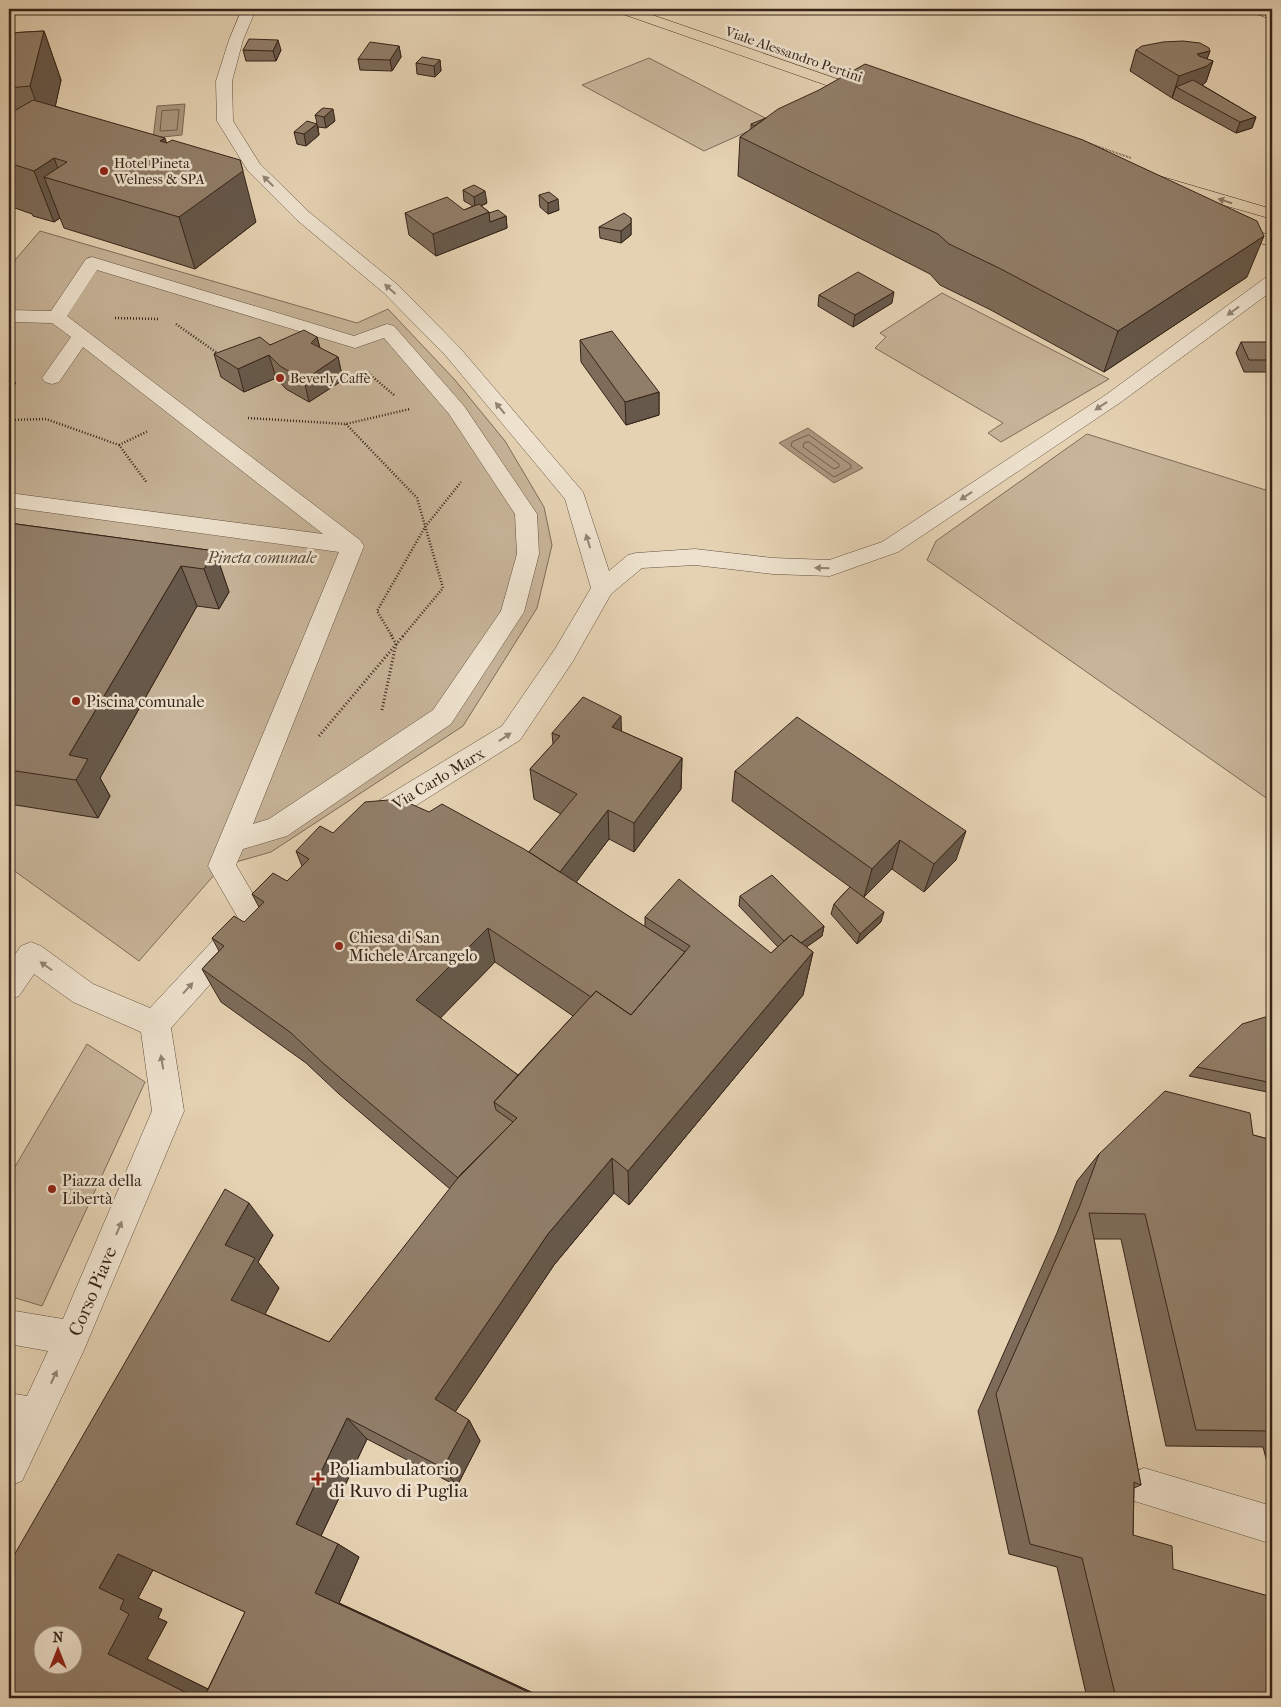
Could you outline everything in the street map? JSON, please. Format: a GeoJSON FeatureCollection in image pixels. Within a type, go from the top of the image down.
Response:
{"type":"FeatureCollection","features":[{"type":"Feature","properties":{"kind":"main road","name":"Viale Alessandro Pertini"},"geometry":{"type":"LineString","coordinates":[[622,9],[882,92],[657,9]]}},
{"type":"Feature","properties":{"kind":"main road"},"geometry":{"type":"LineString","coordinates":[[1257,9],[1272,16]]}},
{"type":"Feature","properties":{"kind":"main road"},"geometry":{"type":"LineString","coordinates":[[1138,175],[1271,213]]}},
{"type":"Feature","properties":{"kind":"main road"},"geometry":{"type":"LineString","coordinates":[[1272,242],[1220,223],[1272,259]]}},
{"type":"Feature","properties":{"kind":"street"},"geometry":{"type":"LineString","coordinates":[[249,9],[236,40],[224,81],[226,121],[254,168],[303,216],[390,289],[439,338],[574,497],[602,588],[636,562],[695,557],[773,566],[830,568],[890,547],[1114,398],[1272,282]]}},
{"type":"Feature","properties":{"kind":"street"},"geometry":{"type":"LineString","coordinates":[[57,317],[92,264],[355,342],[387,330],[457,410],[526,514],[528,554],[512,612],[442,718],[276,828],[232,841]]}},
{"type":"Feature","properties":{"kind":"street"},"geometry":{"type":"LineString","coordinates":[[9,316],[57,317],[353,546]]}},
{"type":"Feature","properties":{"kind":"street"},"geometry":{"type":"LineString","coordinates":[[52,378],[81,336]]}},
{"type":"Feature","properties":{"kind":"street"},"geometry":{"type":"LineString","coordinates":[[9,500],[353,546]]}},
{"type":"Feature","properties":{"kind":"street"},"geometry":{"type":"LineString","coordinates":[[9,987],[31,956],[83,993],[155,1024],[259,908],[222,866],[353,546]]}},
{"type":"Feature","properties":{"kind":"street","name":"Via Carlo Marx"},"geometry":{"type":"LineString","coordinates":[[348,835],[511,733],[564,655],[602,588]]}},
{"type":"Feature","properties":{"kind":"street","name":"Corso Piave"},"geometry":{"type":"LineString","coordinates":[[9,1468],[22,1414],[72,1338],[168,1111],[155,1024]]}},
{"type":"Feature","properties":{"kind":"street"},"geometry":{"type":"LineString","coordinates":[[9,1327],[72,1338]]}},
{"type":"Feature","properties":{"kind":"street"},"geometry":{"type":"LineString","coordinates":[[1144,1487],[1272,1525]]}},
{"type":"Feature","properties":{"kind":"path"},"geometry":{"type":"LineString","coordinates":[[1085,142],[1131,158]]}},
{"type":"Feature","properties":{"kind":"path"},"geometry":{"type":"LineString","coordinates":[[57,317],[160,319]]}},
{"type":"Feature","properties":{"kind":"path"},"geometry":{"type":"LineString","coordinates":[[169,319],[221,356]]}},
{"type":"Feature","properties":{"kind":"path"},"geometry":{"type":"LineString","coordinates":[[361,366],[396,397]]}},
{"type":"Feature","properties":{"kind":"path"},"geometry":{"type":"LineString","coordinates":[[403,403],[415,416]]}},
{"type":"Feature","properties":{"kind":"path"},"geometry":{"type":"LineString","coordinates":[[119,445],[183,414],[346,424],[410,409]]}},
{"type":"Feature","properties":{"kind":"path"},"geometry":{"type":"LineString","coordinates":[[9,420],[46,419],[119,445],[174,522]]}},
{"type":"Feature","properties":{"kind":"path"},"geometry":{"type":"LineString","coordinates":[[314,742],[443,588],[417,498],[346,424]]}},
{"type":"Feature","properties":{"kind":"path"},"geometry":{"type":"LineString","coordinates":[[363,770],[386,698],[396,644],[377,611],[425,527],[462,484],[457,476]]}},
{"type":"Feature","properties":{"kind":"green space"},"geometry":{"type":"Polygon","coordinates":[[[649,58],[771,121],[704,151],[582,85],[649,58]]]}},
{"type":"Feature","properties":{"kind":"green space","name":"Pineta comunale"},"geometry":{"type":"Polygon","coordinates":[[[40,231],[357,323],[388,309],[455,380],[505,441],[544,507],[552,545],[537,608],[463,726],[271,852],[222,866],[139,961],[9,867],[9,267],[40,231]]]}},
{"type":"Feature","properties":{"kind":"green space"},"geometry":{"type":"Polygon","coordinates":[[[942,293],[1109,379],[1001,442],[988,433],[1003,423],[875,348],[886,337],[880,333],[942,293]]]}},
{"type":"Feature","properties":{"kind":"green space"},"geometry":{"type":"Polygon","coordinates":[[[1087,434],[1272,492],[1272,802],[927,560],[936,541],[1087,434]]]}},
{"type":"Feature","properties":{"kind":"green space"},"geometry":{"type":"Polygon","coordinates":[[[87,1044],[145,1082],[42,1306],[9,1296],[9,1177],[87,1044]]]}},
{"type":"Feature","properties":{"kind":"water"},"geometry":{"type":"Polygon","coordinates":[[[185,104],[182,135],[153,138],[157,106],[185,104]]]}},
{"type":"Feature","properties":{"kind":"water"},"geometry":{"type":"Polygon","coordinates":[[[808,428],[863,468],[834,483],[779,443],[808,428]]]}},
{"type":"Feature","properties":{"kind":"building"},"geometry":{"type":"Polygon","coordinates":[[[44,31],[30,86],[9,88],[9,33],[44,31]]]}},
{"type":"Feature","properties":{"kind":"building"},"geometry":{"type":"Polygon","coordinates":[[[249,39],[278,40],[273,51],[243,50],[249,39]]]}},
{"type":"Feature","properties":{"kind":"building"},"geometry":{"type":"Polygon","coordinates":[[[1183,41],[1200,43],[1209,48],[1210,51],[1197,54],[1213,61],[1207,66],[1179,76],[1136,50],[1142,46],[1183,41]]]}},
{"type":"Feature","properties":{"kind":"building"},"geometry":{"type":"Polygon","coordinates":[[[370,42],[399,46],[390,60],[358,59],[370,42]]]}},
{"type":"Feature","properties":{"kind":"building"},"geometry":{"type":"Polygon","coordinates":[[[422,57],[440,60],[434,66],[416,63],[422,57]]]}},
{"type":"Feature","properties":{"kind":"building"},"geometry":{"type":"Polygon","coordinates":[[[865,64],[1083,140],[1257,221],[1264,236],[1118,331],[999,268],[949,244],[938,234],[740,137],[778,109],[819,90],[865,64]]]}},
{"type":"Feature","properties":{"kind":"building"},"geometry":{"type":"Polygon","coordinates":[[[1193,80],[1256,117],[1240,122],[1176,87],[1193,80]]]}},
{"type":"Feature","properties":{"kind":"building"},"geometry":{"type":"Polygon","coordinates":[[[33,100],[165,138],[160,141],[167,143],[172,140],[240,160],[243,171],[179,217],[44,177],[67,162],[54,158],[34,171],[9,162],[9,114],[33,100]]]}},
{"type":"Feature","properties":{"kind":"building"},"geometry":{"type":"Polygon","coordinates":[[[323,108],[333,109],[324,117],[315,115],[323,108]]]}},
{"type":"Feature","properties":{"kind":"building"},"geometry":{"type":"Polygon","coordinates":[[[766,118],[754,126],[751,124],[766,118]]]}},
{"type":"Feature","properties":{"kind":"building"},"geometry":{"type":"Polygon","coordinates":[[[307,121],[317,124],[304,134],[294,132],[307,121]]]}},
{"type":"Feature","properties":{"kind":"building"},"geometry":{"type":"Polygon","coordinates":[[[474,185],[485,191],[474,197],[463,190],[474,185]]]}},
{"type":"Feature","properties":{"kind":"building"},"geometry":{"type":"Polygon","coordinates":[[[549,192],[558,199],[548,203],[539,195],[549,192]]]}},
{"type":"Feature","properties":{"kind":"building"},"geometry":{"type":"Polygon","coordinates":[[[447,197],[464,210],[479,204],[489,212],[433,234],[405,213],[447,197]]]}},
{"type":"Feature","properties":{"kind":"building"},"geometry":{"type":"Polygon","coordinates":[[[498,210],[506,216],[490,222],[489,213],[498,210]]]}},
{"type":"Feature","properties":{"kind":"building"},"geometry":{"type":"Polygon","coordinates":[[[624,213],[631,218],[631,223],[621,231],[599,227],[624,213]]]}},
{"type":"Feature","properties":{"kind":"building"},"geometry":{"type":"Polygon","coordinates":[[[858,272],[894,292],[855,315],[819,295],[858,272]]]}},
{"type":"Feature","properties":{"kind":"building"},"geometry":{"type":"Polygon","coordinates":[[[304,330],[317,337],[311,343],[338,357],[304,380],[280,366],[269,355],[238,369],[214,354],[260,337],[270,345],[304,330]]]}},
{"type":"Feature","properties":{"kind":"building"},"geometry":{"type":"Polygon","coordinates":[[[612,331],[659,392],[625,402],[580,340],[612,331]]]}},
{"type":"Feature","properties":{"kind":"building"},"geometry":{"type":"Polygon","coordinates":[[[1241,342],[1267,342],[1272,353],[1272,360],[1249,360],[1241,342]]]}},
{"type":"Feature","properties":{"kind":"building","name":"Piscina comunale"},"geometry":{"type":"Polygon","coordinates":[[[9,523],[215,551],[204,569],[181,566],[69,755],[88,759],[76,780],[9,770],[9,523]]]}},
{"type":"Feature","properties":{"kind":"building"},"geometry":{"type":"Polygon","coordinates":[[[583,697],[621,716],[612,727],[682,758],[634,823],[608,810],[560,872],[529,852],[577,794],[530,769],[560,736],[552,733],[583,697]]]}},
{"type":"Feature","properties":{"kind":"building"},"geometry":{"type":"Polygon","coordinates":[[[797,717],[966,831],[934,864],[900,840],[872,869],[735,771],[797,717]]]}},
{"type":"Feature","properties":{"kind":"building"},"geometry":{"type":"Polygon","coordinates":[[[400,799],[429,812],[442,804],[524,849],[685,952],[631,1015],[596,991],[591,997],[488,928],[416,1000],[518,1075],[494,1102],[496,1110],[513,1122],[458,1178],[324,1064],[290,1032],[202,969],[224,946],[212,938],[234,916],[244,922],[264,902],[252,894],[273,873],[287,881],[309,859],[296,851],[320,826],[333,833],[365,802],[400,799]]]}},
{"type":"Feature","properties":{"kind":"building"},"geometry":{"type":"Polygon","coordinates":[[[772,875],[824,926],[801,943],[791,935],[784,941],[740,896],[772,875]]]}},
{"type":"Feature","properties":{"kind":"building"},"geometry":{"type":"Polygon","coordinates":[[[679,879],[771,953],[791,935],[813,952],[628,1171],[612,1158],[548,1234],[435,1399],[469,1420],[443,1468],[347,1418],[296,1524],[338,1544],[315,1593],[541,1698],[204,1698],[245,1612],[118,1554],[99,1588],[124,1600],[120,1609],[129,1614],[108,1654],[197,1698],[111,1698],[107,1696],[106,1698],[9,1698],[9,1564],[225,1189],[249,1203],[225,1245],[255,1258],[231,1300],[329,1342],[461,1174],[517,1118],[494,1102],[596,991],[631,1015],[690,946],[645,917],[679,879]]]}},
{"type":"Feature","properties":{"kind":"building"},"geometry":{"type":"Polygon","coordinates":[[[850,887],[884,912],[860,934],[834,904],[850,887]]]}},
{"type":"Feature","properties":{"kind":"building"},"geometry":{"type":"Polygon","coordinates":[[[1272,1015],[1272,1083],[1197,1067],[1242,1024],[1272,1015]]]}},
{"type":"Feature","properties":{"kind":"building"},"geometry":{"type":"Polygon","coordinates":[[[1165,1091],[1250,1113],[1253,1135],[1272,1140],[1272,1431],[1196,1430],[1145,1214],[1089,1213],[1141,1485],[1134,1482],[1133,1535],[1172,1546],[1173,1569],[1272,1597],[1272,1698],[1116,1698],[1082,1558],[1030,1544],[996,1394],[1079,1208],[1099,1154],[1165,1091]]]}},
{"type":"Feature","properties":{"kind":"place","name":"Hotel Pineta Welness & SPA"},"geometry":{"type":"Point","coordinates":[104,171]}},
{"type":"Feature","properties":{"kind":"place","name":"Beverly Caffè"},"geometry":{"type":"Point","coordinates":[280,378]}},
{"type":"Feature","properties":{"kind":"place","name":"Piscina comunale"},"geometry":{"type":"Point","coordinates":[76,701]}},
{"type":"Feature","properties":{"kind":"place","name":"Chiesa di San Michele Arcangelo"},"geometry":{"type":"Point","coordinates":[339,946]}},
{"type":"Feature","properties":{"kind":"place","name":"Piazza della Libertà"},"geometry":{"type":"Point","coordinates":[52,1189]}},
{"type":"Feature","properties":{"kind":"place","name":"Poliambulatorio di Ruvo di Puglia"},"geometry":{"type":"Point","coordinates":[318,1479]}}]}
